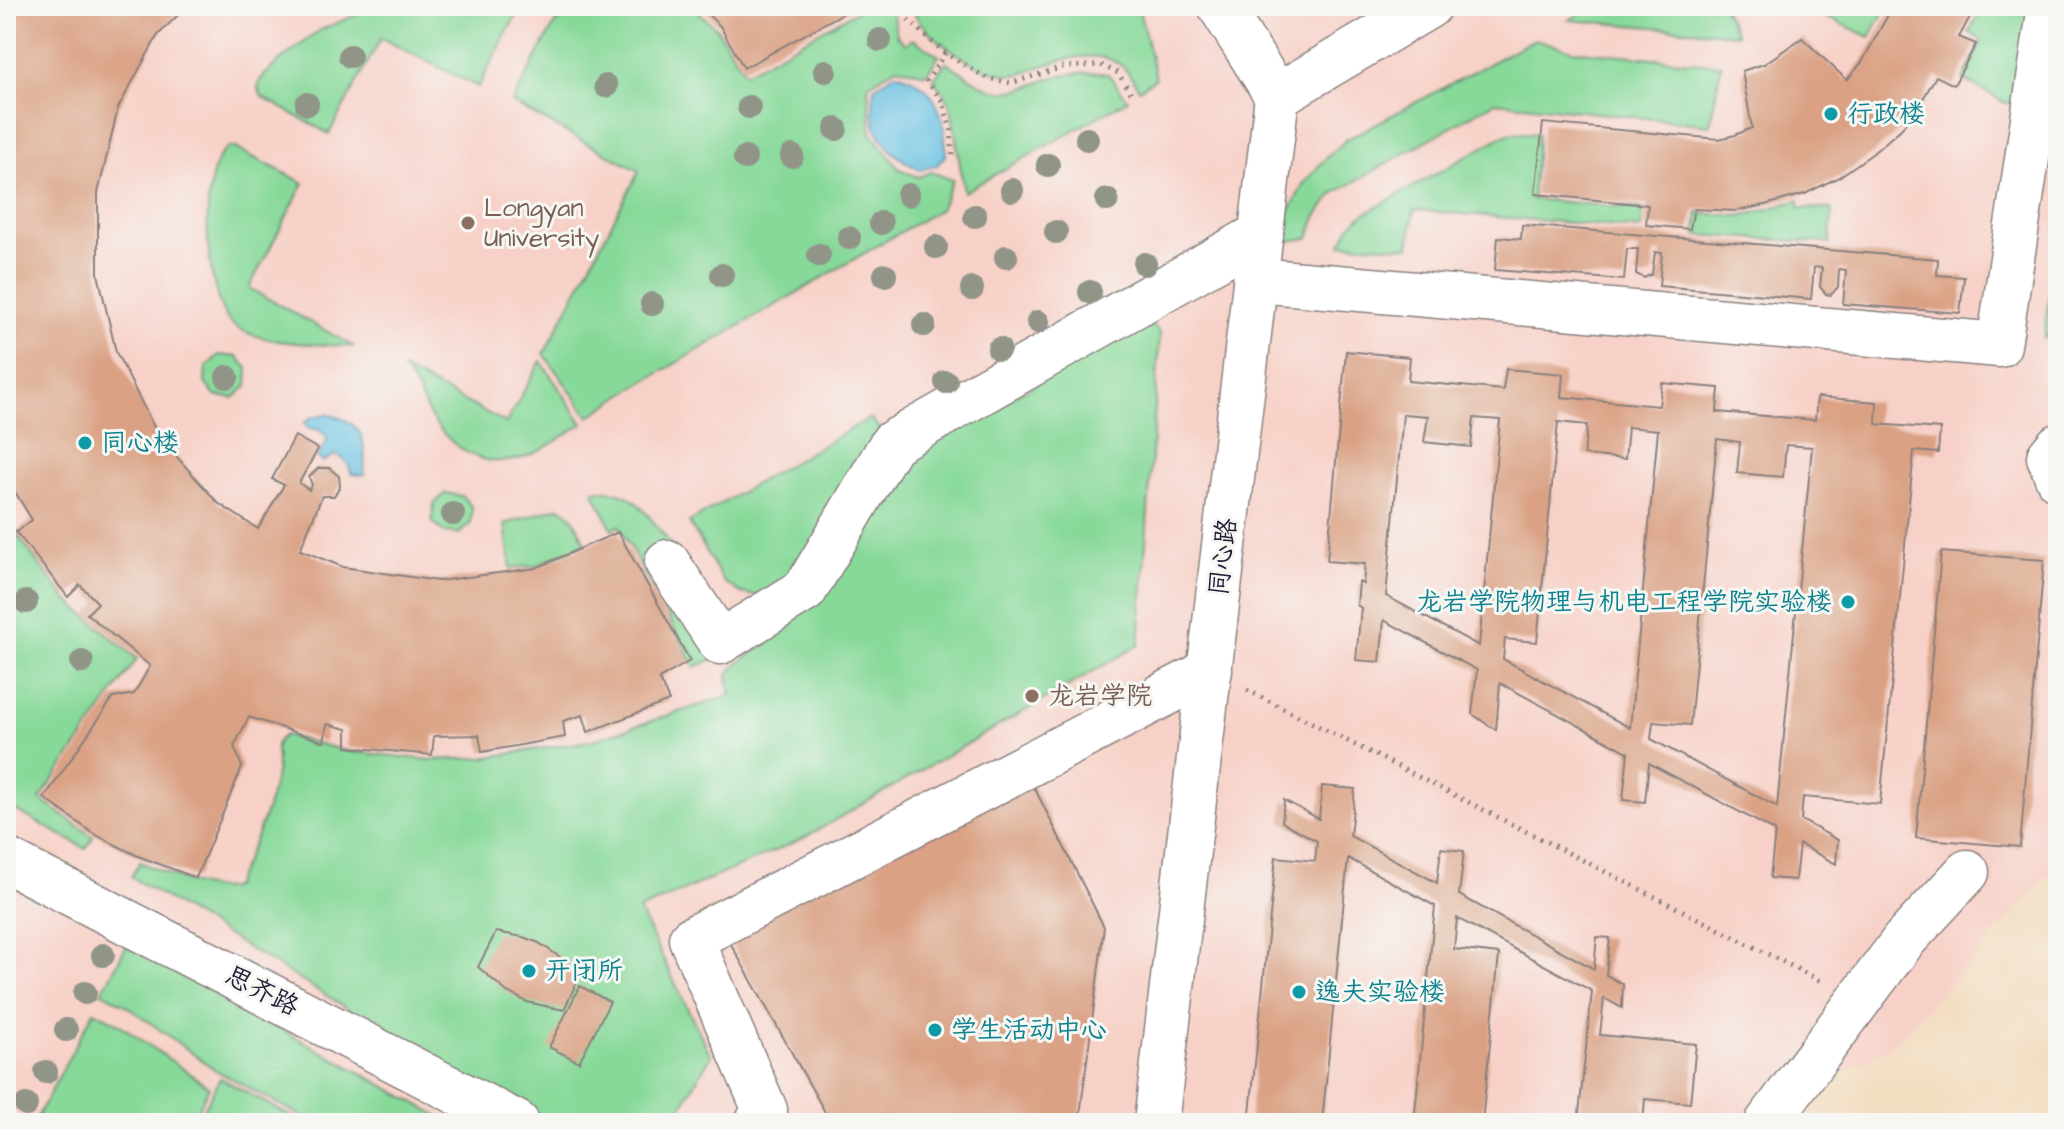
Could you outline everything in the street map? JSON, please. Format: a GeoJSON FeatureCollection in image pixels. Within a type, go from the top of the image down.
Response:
{"type":"FeatureCollection","features":[{"type":"Feature","properties":{"kind":"street"},"geometry":{"type":"LineString","coordinates":[[1220,6],[1277,96],[1429,6]]}},
{"type":"Feature","properties":{"kind":"street"},"geometry":{"type":"LineString","coordinates":[[1256,280],[1999,345],[2050,6]]}},
{"type":"Feature","properties":{"kind":"street","name":"同心路"},"geometry":{"type":"LineString","coordinates":[[1156,1123],[1277,96]]}},
{"type":"Feature","properties":{"kind":"street"},"geometry":{"type":"LineString","coordinates":[[667,562],[720,642],[805,590],[892,443],[1261,234]]}},
{"type":"Feature","properties":{"kind":"street"},"geometry":{"type":"LineString","coordinates":[[2058,446],[2049,457],[2058,479]]}},
{"type":"Feature","properties":{"kind":"street"},"geometry":{"type":"LineString","coordinates":[[757,1123],[765,1110],[691,939],[1210,671]]}},
{"type":"Feature","properties":{"kind":"street","name":"思齐路"},"geometry":{"type":"LineString","coordinates":[[6,860],[517,1123]]}},
{"type":"Feature","properties":{"kind":"street"},"geometry":{"type":"LineString","coordinates":[[1767,1123],[1904,940],[1967,872]]}},
{"type":"Feature","properties":{"kind":"path"},"geometry":{"type":"LineString","coordinates":[[912,6],[906,18],[945,53],[987,78],[1011,83],[1063,67],[1101,65],[1118,73],[1133,96]]}},
{"type":"Feature","properties":{"kind":"path"},"geometry":{"type":"LineString","coordinates":[[945,53],[927,81],[943,102],[951,130],[953,161]]}},
{"type":"Feature","properties":{"kind":"path"},"geometry":{"type":"LineString","coordinates":[[1210,671],[1859,1000]]}},
{"type":"Feature","properties":{"kind":"shaded area","name":"龙岩学院"},"geometry":{"type":"Polygon","coordinates":[[[6,6],[2058,6],[2058,415],[2025,453],[2058,528],[2058,864],[1897,1042],[1823,1083],[1795,1123],[6,1123],[6,6]]]}},
{"type":"Feature","properties":{"kind":"green space"},"geometry":{"type":"Polygon","coordinates":[[[378,6],[506,6],[519,10],[478,87],[381,38],[329,134],[262,97],[258,88],[260,80],[277,63],[320,30],[378,6]]]}},
{"type":"Feature","properties":{"kind":"green space"},"geometry":{"type":"Polygon","coordinates":[[[590,6],[692,6],[717,29],[745,73],[866,6],[891,6],[897,35],[905,44],[913,39],[939,56],[926,74],[897,67],[868,85],[871,133],[899,169],[918,177],[931,172],[953,180],[940,209],[589,417],[544,354],[639,171],[512,103],[555,23],[590,6]]]}},
{"type":"Feature","properties":{"kind":"green space"},"geometry":{"type":"Polygon","coordinates":[[[920,6],[1138,6],[1156,78],[1139,89],[1127,71],[1117,63],[1096,57],[1062,60],[1016,75],[1000,73],[972,63],[933,35],[915,15],[920,6]]]}},
{"type":"Feature","properties":{"kind":"green space"},"geometry":{"type":"Polygon","coordinates":[[[1592,6],[1722,6],[1737,34],[1569,20],[1592,6]]]}},
{"type":"Feature","properties":{"kind":"green space"},"geometry":{"type":"Polygon","coordinates":[[[1818,6],[1887,6],[1870,37],[1815,12],[1818,6]]]}},
{"type":"Feature","properties":{"kind":"green space"},"geometry":{"type":"Polygon","coordinates":[[[1983,6],[2038,6],[2015,105],[1963,79],[1982,41],[1969,32],[1983,6]]]}},
{"type":"Feature","properties":{"kind":"green space"},"geometry":{"type":"Polygon","coordinates":[[[1535,39],[1572,50],[1721,65],[1710,125],[1495,102],[1333,194],[1316,217],[1309,238],[1273,243],[1304,183],[1347,139],[1535,39]]]}},
{"type":"Feature","properties":{"kind":"green space"},"geometry":{"type":"Polygon","coordinates":[[[946,62],[980,84],[1002,91],[1021,89],[1066,75],[1108,74],[1128,100],[964,192],[952,112],[946,96],[933,80],[946,62]]]}},
{"type":"Feature","properties":{"kind":"green space"},"geometry":{"type":"Polygon","coordinates":[[[1513,133],[1538,134],[1532,199],[1643,209],[1642,229],[1414,210],[1409,247],[1341,244],[1350,226],[1361,216],[1513,133]]]}},
{"type":"Feature","properties":{"kind":"green space"},"geometry":{"type":"Polygon","coordinates":[[[229,147],[304,183],[249,288],[355,347],[256,336],[230,322],[221,308],[210,260],[208,204],[219,159],[229,147]]]}},
{"type":"Feature","properties":{"kind":"green space"},"geometry":{"type":"Polygon","coordinates":[[[1799,200],[1799,208],[1832,209],[1830,243],[1696,235],[1698,213],[1738,216],[1799,200]]]}},
{"type":"Feature","properties":{"kind":"green space"},"geometry":{"type":"Polygon","coordinates":[[[2058,216],[2058,324],[2044,338],[2058,216]]]}},
{"type":"Feature","properties":{"kind":"green space"},"geometry":{"type":"Polygon","coordinates":[[[1144,325],[1155,327],[1160,333],[1139,645],[802,839],[639,910],[711,1056],[672,1123],[536,1123],[131,877],[140,862],[198,885],[222,889],[233,887],[270,800],[276,775],[276,745],[285,735],[346,751],[431,760],[482,758],[590,741],[731,695],[728,675],[738,663],[770,641],[824,588],[908,454],[1144,325]]]}},
{"type":"Feature","properties":{"kind":"green space"},"geometry":{"type":"Polygon","coordinates":[[[219,355],[237,357],[248,368],[247,386],[234,398],[215,396],[205,383],[206,367],[219,355]]]}},
{"type":"Feature","properties":{"kind":"green space"},"geometry":{"type":"Polygon","coordinates":[[[541,361],[583,424],[535,453],[506,461],[479,458],[455,444],[434,422],[417,389],[402,369],[506,423],[541,361]]]}},
{"type":"Feature","properties":{"kind":"green space"},"geometry":{"type":"Polygon","coordinates":[[[870,418],[888,439],[794,580],[758,596],[741,593],[724,582],[689,522],[870,418]]]}},
{"type":"Feature","properties":{"kind":"green space"},"geometry":{"type":"Polygon","coordinates":[[[593,490],[625,495],[643,509],[688,569],[738,648],[695,667],[619,526],[612,529],[593,490]]]}},
{"type":"Feature","properties":{"kind":"green space"},"geometry":{"type":"Polygon","coordinates":[[[445,493],[462,496],[472,507],[471,523],[459,534],[444,532],[432,521],[434,504],[445,493]]]}},
{"type":"Feature","properties":{"kind":"green space"},"geometry":{"type":"Polygon","coordinates":[[[559,507],[572,518],[585,543],[536,566],[511,568],[505,524],[559,507]]]}},
{"type":"Feature","properties":{"kind":"green space"},"geometry":{"type":"Polygon","coordinates":[[[6,521],[65,598],[137,659],[40,799],[93,837],[86,849],[6,805],[6,521]]]}},
{"type":"Feature","properties":{"kind":"green space"},"geometry":{"type":"Polygon","coordinates":[[[127,945],[452,1123],[314,1123],[217,1071],[124,1004],[102,992],[127,945]]]}},
{"type":"Feature","properties":{"kind":"green space"},"geometry":{"type":"Polygon","coordinates":[[[94,1011],[116,1022],[209,1087],[191,1123],[34,1123],[94,1011]]]}},
{"type":"Feature","properties":{"kind":"green space"},"geometry":{"type":"Polygon","coordinates":[[[220,1078],[303,1123],[196,1123],[220,1078]]]}},
{"type":"Feature","properties":{"kind":"water"},"geometry":{"type":"Polygon","coordinates":[[[896,73],[921,85],[930,94],[941,115],[946,155],[937,165],[920,170],[912,166],[891,150],[877,129],[873,116],[874,88],[896,73]]]}},
{"type":"Feature","properties":{"kind":"water"},"geometry":{"type":"Polygon","coordinates":[[[326,414],[339,417],[356,427],[363,442],[364,475],[351,474],[346,462],[335,455],[323,462],[317,457],[326,444],[327,436],[304,423],[312,417],[326,414]]]}},
{"type":"Feature","properties":{"kind":"building","name":"同心楼"},"geometry":{"type":"Polygon","coordinates":[[[19,6],[187,6],[158,35],[118,108],[98,193],[98,274],[116,352],[159,437],[218,503],[258,529],[284,485],[272,479],[295,436],[318,449],[299,483],[309,490],[312,485],[309,477],[318,468],[329,468],[339,476],[340,486],[334,496],[322,496],[300,550],[343,567],[438,581],[536,568],[618,532],[690,661],[659,679],[669,701],[588,732],[583,715],[563,721],[565,737],[482,752],[479,735],[434,736],[432,755],[347,747],[347,729],[327,724],[324,742],[249,717],[234,746],[242,767],[196,878],[138,856],[94,834],[44,798],[113,698],[134,694],[150,666],[87,614],[98,603],[80,585],[68,597],[16,532],[32,520],[6,477],[6,31],[19,6]]]}},
{"type":"Feature","properties":{"kind":"building"},"geometry":{"type":"Polygon","coordinates":[[[699,6],[856,6],[744,68],[720,26],[699,6]]]}},
{"type":"Feature","properties":{"kind":"building","name":"行政楼"},"geometry":{"type":"Polygon","coordinates":[[[1893,6],[1976,6],[1959,37],[1976,44],[1954,85],[1936,76],[1901,129],[1839,177],[1805,194],[1765,205],[1737,211],[1694,209],[1690,229],[1646,225],[1648,205],[1535,194],[1543,123],[1719,139],[1735,135],[1752,128],[1742,71],[1764,64],[1802,38],[1847,80],[1862,62],[1893,6]]]}},
{"type":"Feature","properties":{"kind":"building"},"geometry":{"type":"Polygon","coordinates":[[[1522,225],[1938,259],[1937,275],[1964,277],[1960,313],[1843,304],[1846,270],[1839,269],[1838,287],[1831,295],[1820,287],[1822,268],[1814,267],[1811,299],[1659,286],[1662,253],[1655,252],[1652,274],[1644,278],[1636,274],[1638,249],[1627,249],[1624,280],[1495,270],[1498,237],[1521,239],[1522,225]]]}},
{"type":"Feature","properties":{"kind":"building","name":"龙岩学院物理与机电工程学院实验楼"},"geometry":{"type":"Polygon","coordinates":[[[1346,351],[1410,357],[1408,381],[1503,390],[1506,369],[1563,374],[1561,397],[1659,406],[1662,383],[1719,388],[1717,412],[1815,420],[1817,397],[1877,402],[1876,424],[1940,429],[1938,453],[1914,451],[1880,804],[1803,797],[1801,820],[1838,840],[1836,864],[1799,844],[1795,880],[1770,878],[1775,831],[1649,763],[1645,802],[1623,800],[1628,752],[1500,683],[1496,730],[1472,714],[1477,670],[1384,620],[1380,662],[1356,660],[1361,608],[1357,605],[1359,582],[1363,584],[1365,564],[1327,561],[1346,351]],[[1403,414],[1386,596],[1479,646],[1500,420],[1474,418],[1471,447],[1424,442],[1428,416],[1403,414]],[[1558,422],[1537,642],[1505,639],[1503,659],[1630,728],[1658,430],[1628,427],[1625,459],[1584,455],[1587,425],[1558,422]],[[1717,439],[1690,725],[1653,722],[1651,739],[1777,807],[1812,447],[1786,445],[1783,477],[1737,473],[1740,442],[1717,439]]]}},
{"type":"Feature","properties":{"kind":"building"},"geometry":{"type":"Polygon","coordinates":[[[1941,552],[2044,560],[2020,847],[1916,838],[1941,552]]]}},
{"type":"Feature","properties":{"kind":"building","name":"学生活动中心"},"geometry":{"type":"Polygon","coordinates":[[[1030,779],[1104,927],[1079,1123],[831,1123],[727,937],[1030,779]]]}},
{"type":"Feature","properties":{"kind":"building"},"geometry":{"type":"Polygon","coordinates":[[[1322,786],[1355,789],[1350,836],[1437,883],[1441,848],[1464,851],[1459,895],[1594,969],[1597,937],[1610,938],[1606,975],[1623,984],[1622,1008],[1604,998],[1600,1035],[1696,1044],[1690,1103],[1645,1099],[1643,1123],[1578,1123],[1592,991],[1457,918],[1454,949],[1499,954],[1482,1123],[1414,1123],[1435,906],[1348,858],[1322,1123],[1249,1123],[1276,857],[1315,861],[1317,841],[1282,822],[1284,800],[1319,819],[1322,786]]]}},
{"type":"Feature","properties":{"kind":"building","name":"开闭所"},"geometry":{"type":"Polygon","coordinates":[[[496,932],[539,943],[580,975],[564,1010],[527,1002],[507,992],[478,967],[496,932]]]}},
{"type":"Feature","properties":{"kind":"building"},"geometry":{"type":"Polygon","coordinates":[[[580,986],[610,1002],[579,1062],[549,1047],[580,986]]]}},
{"type":"Feature","properties":{"kind":"place","name":"行政楼"},"geometry":{"type":"Point","coordinates":[1831,114]}},
{"type":"Feature","properties":{"kind":"place","name":"Longyan University"},"geometry":{"type":"Point","coordinates":[468,223]}},
{"type":"Feature","properties":{"kind":"place","name":"同心楼"},"geometry":{"type":"Point","coordinates":[85,443]}},
{"type":"Feature","properties":{"kind":"place","name":"龙岩学院物理与机电工程学院实验楼"},"geometry":{"type":"Point","coordinates":[1848,602]}},
{"type":"Feature","properties":{"kind":"place","name":"龙岩学院"},"geometry":{"type":"Point","coordinates":[1032,696]}},
{"type":"Feature","properties":{"kind":"place","name":"开闭所"},"geometry":{"type":"Point","coordinates":[529,971]}},
{"type":"Feature","properties":{"kind":"place","name":"逸夫实验楼"},"geometry":{"type":"Point","coordinates":[1299,992]}},
{"type":"Feature","properties":{"kind":"place","name":"学生活动中心"},"geometry":{"type":"Point","coordinates":[935,1030]}}]}
